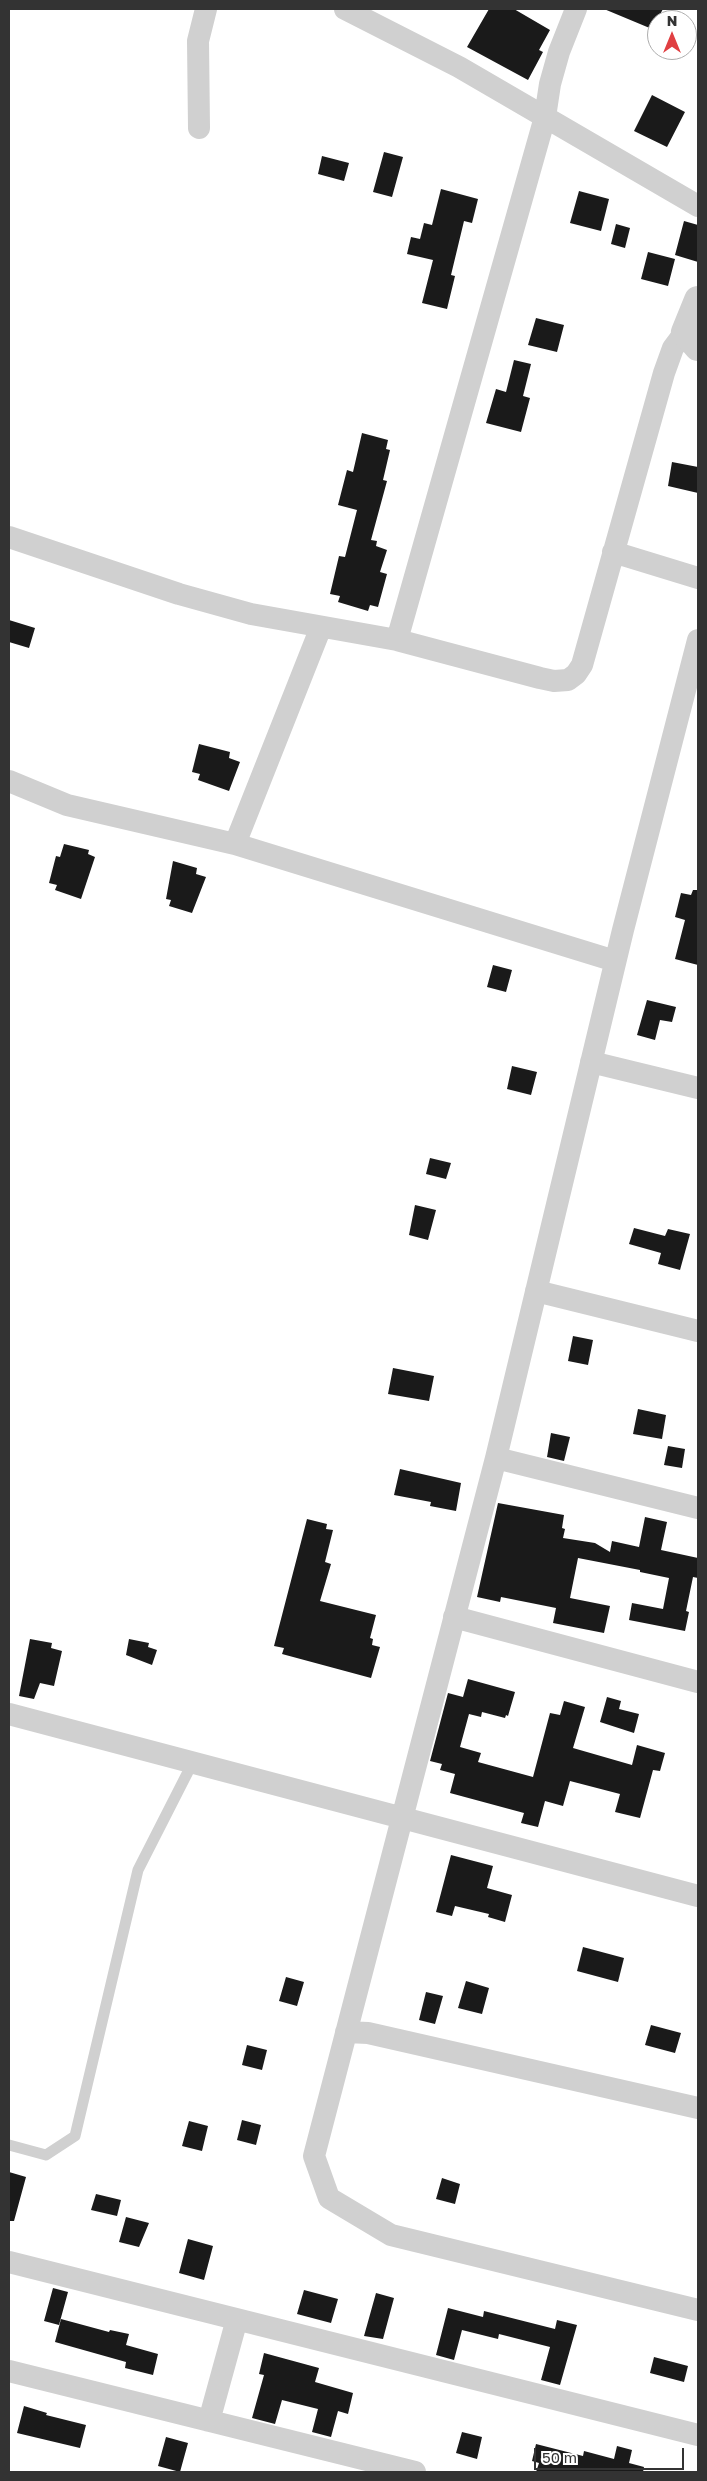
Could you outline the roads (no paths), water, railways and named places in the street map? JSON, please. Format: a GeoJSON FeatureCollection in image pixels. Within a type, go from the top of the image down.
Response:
{"type":"FeatureCollection","features":[{"type":"Feature","properties":{"kind":"street"},"geometry":{"type":"LineString","coordinates":[[200,128],[198,42],[206,9]]}},
{"type":"Feature","properties":{"kind":"street"},"geometry":{"type":"LineString","coordinates":[[345,9],[459,67],[698,206]]}},
{"type":"Feature","properties":{"kind":"street"},"geometry":{"type":"LineString","coordinates":[[397,640],[545,117],[550,84],[559,52],[576,9]]}},
{"type":"Feature","properties":{"kind":"street"},"geometry":{"type":"LineString","coordinates":[[9,538],[179,594],[251,614],[397,640],[540,678],[554,681],[568,680],[576,674],[582,665],[664,373],[673,348],[692,340],[698,300]]}},
{"type":"Feature","properties":{"kind":"street"},"geometry":{"type":"LineString","coordinates":[[613,552],[698,578]]}},
{"type":"Feature","properties":{"kind":"street"},"geometry":{"type":"LineString","coordinates":[[235,844],[321,627]]}},
{"type":"Feature","properties":{"kind":"street"},"geometry":{"type":"LineString","coordinates":[[698,640],[615,961],[496,1458],[401,1816],[314,2156],[329,2198],[391,2236],[698,2310]]}},
{"type":"Feature","properties":{"kind":"street"},"geometry":{"type":"LineString","coordinates":[[9,781],[67,805],[235,844],[615,961]]}},
{"type":"Feature","properties":{"kind":"street"},"geometry":{"type":"LineString","coordinates":[[591,1062],[698,1088]]}},
{"type":"Feature","properties":{"kind":"street"},"geometry":{"type":"LineString","coordinates":[[536,1291],[698,1331]]}},
{"type":"Feature","properties":{"kind":"street"},"geometry":{"type":"LineString","coordinates":[[496,1458],[698,1508]]}},
{"type":"Feature","properties":{"kind":"street"},"geometry":{"type":"LineString","coordinates":[[454,1617],[698,1682]]}},
{"type":"Feature","properties":{"kind":"street"},"geometry":{"type":"LineString","coordinates":[[9,1714],[698,1896]]}},
{"type":"Feature","properties":{"kind":"street"},"geometry":{"type":"LineString","coordinates":[[346,2032],[368,2033],[698,2108]]}},
{"type":"Feature","properties":{"kind":"street"},"geometry":{"type":"LineString","coordinates":[[9,2262],[698,2434]]}},
{"type":"Feature","properties":{"kind":"street"},"geometry":{"type":"LineString","coordinates":[[209,2421],[238,2319]]}},
{"type":"Feature","properties":{"kind":"street"},"geometry":{"type":"LineString","coordinates":[[9,2372],[415,2472]]}},
{"type":"Feature","properties":{"kind":"lane"},"geometry":{"type":"LineString","coordinates":[[9,2146],[46,2155],[75,2136],[138,1870],[193,1762]]}}]}
